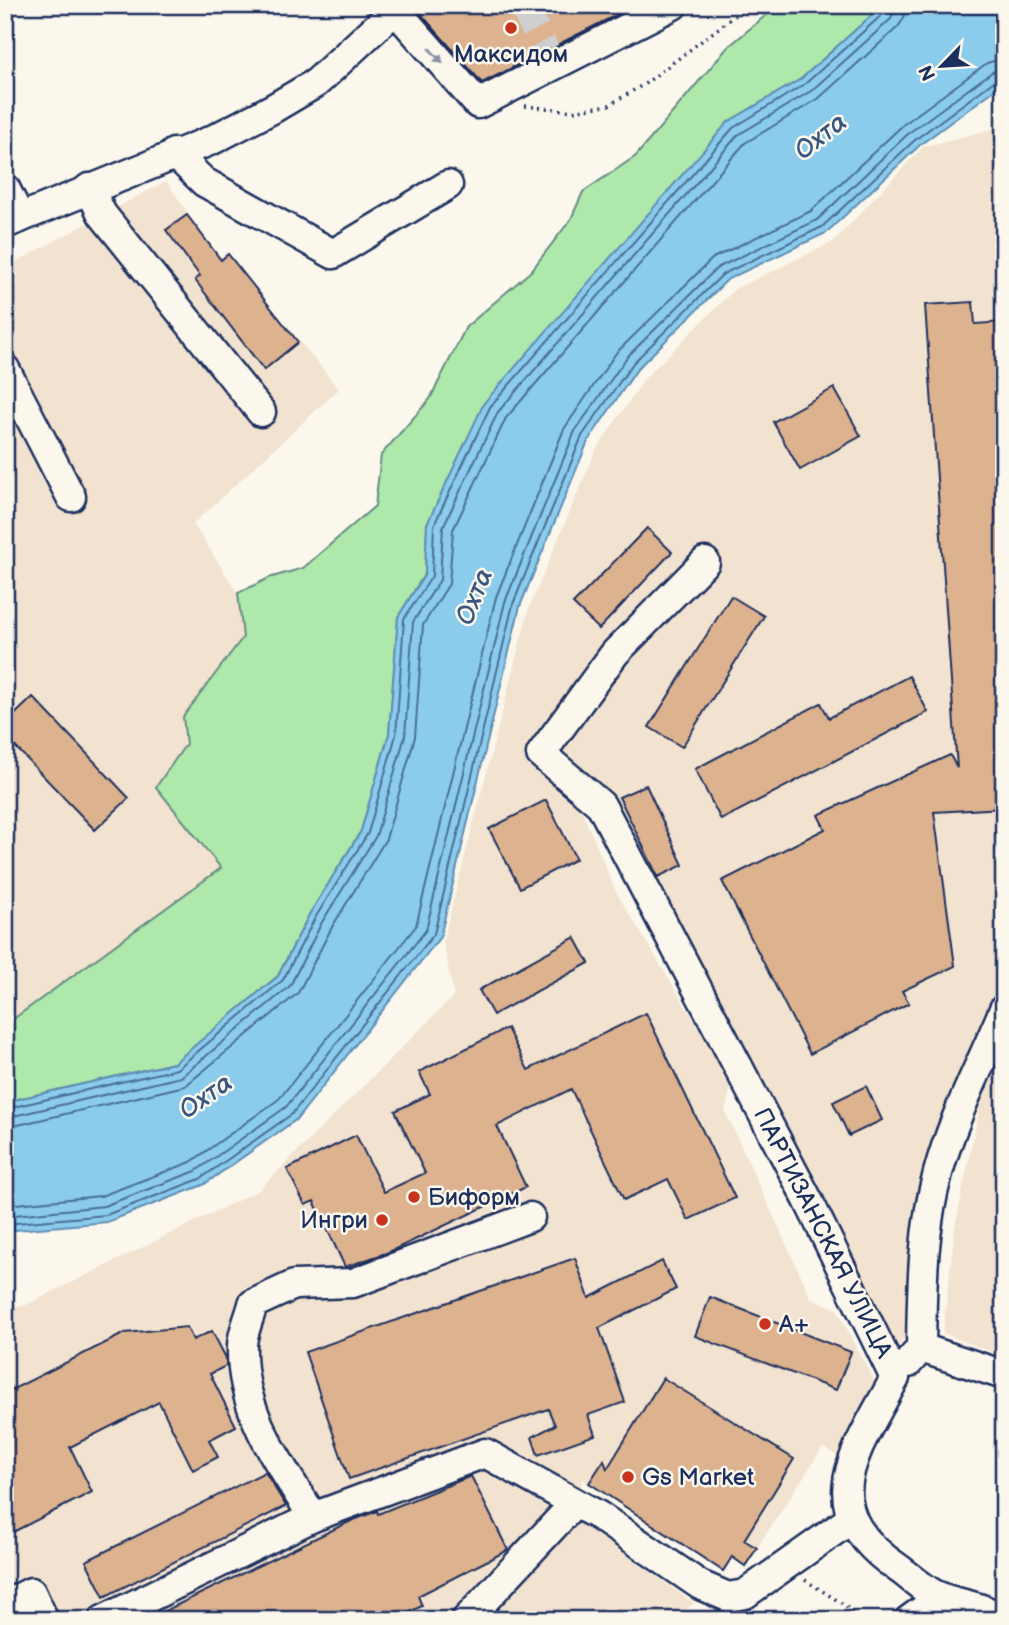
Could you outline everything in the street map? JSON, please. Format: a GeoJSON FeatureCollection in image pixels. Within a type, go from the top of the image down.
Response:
{"type":"FeatureCollection","features":[{"type":"Feature","properties":{"kind":"street"},"geometry":{"type":"LineString","coordinates":[[5,188],[13,221],[174,153],[212,140],[316,83],[393,8],[478,104],[673,5]]}},
{"type":"Feature","properties":{"kind":"street"},"geometry":{"type":"LineString","coordinates":[[174,153],[204,182],[333,254],[448,185]]}},
{"type":"Feature","properties":{"kind":"street"},"geometry":{"type":"LineString","coordinates":[[89,188],[102,214],[261,412]]}},
{"type":"Feature","properties":{"kind":"street"},"geometry":{"type":"LineString","coordinates":[[5,369],[71,497]]}},
{"type":"Feature","properties":{"kind":"street","name":"ПАРТИЗАНСКАЯ УЛИЦА"},"geometry":{"type":"LineString","coordinates":[[705,562],[615,653],[541,754],[601,805],[808,1200],[895,1378],[855,1455],[845,1487],[851,1519],[875,1552],[941,1597],[967,1602],[1003,1620]]}},
{"type":"Feature","properties":{"kind":"street"},"geometry":{"type":"LineString","coordinates":[[895,1378],[921,1348],[928,1227],[938,1171],[1004,1009]]}},
{"type":"Feature","properties":{"kind":"street"},"geometry":{"type":"LineString","coordinates":[[313,1517],[257,1426],[246,1385],[242,1344],[253,1304],[294,1284],[353,1283],[530,1217]]}},
{"type":"Feature","properties":{"kind":"street"},"geometry":{"type":"LineString","coordinates":[[921,1348],[1004,1375]]}},
{"type":"Feature","properties":{"kind":"street"},"geometry":{"type":"LineString","coordinates":[[103,1620],[313,1517],[485,1453],[599,1517],[700,1585],[729,1597],[746,1594],[851,1519]]}},
{"type":"Feature","properties":{"kind":"street"},"geometry":{"type":"LineString","coordinates":[[466,1620],[574,1504]]}},
{"type":"Feature","properties":{"kind":"street"},"geometry":{"type":"LineString","coordinates":[[5,1605],[31,1592],[44,1620]]}},
{"type":"Feature","properties":{"kind":"street"},"geometry":{"type":"LineString","coordinates":[[909,1620],[941,1597]]}},
{"type":"Feature","properties":{"kind":"path"},"geometry":{"type":"LineString","coordinates":[[496,95],[531,109],[573,111],[609,105],[646,83],[749,5]]}},
{"type":"Feature","properties":{"kind":"path"},"geometry":{"type":"LineString","coordinates":[[783,1565],[846,1606],[859,1620]]}},
{"type":"Feature","properties":{"kind":"shaded area"},"geometry":{"type":"Polygon","coordinates":[[[1004,126],[1004,974],[988,1016],[909,1331],[893,1355],[607,792],[580,807],[616,892],[732,1083],[725,1111],[811,1298],[837,1309],[879,1391],[842,1459],[823,1447],[745,1566],[732,1557],[723,1571],[582,1479],[576,1520],[694,1603],[675,1620],[5,1620],[5,1307],[24,1306],[259,1190],[454,996],[443,941],[529,608],[596,450],[646,377],[735,289],[833,242],[923,147],[1004,126]]]}},
{"type":"Feature","properties":{"kind":"shaded area"},"geometry":{"type":"Polygon","coordinates":[[[166,181],[219,258],[228,254],[339,389],[193,524],[238,593],[243,637],[183,716],[186,744],[156,787],[222,867],[5,1025],[5,268],[166,181]]]}},
{"type":"Feature","properties":{"kind":"shaded area"},"geometry":{"type":"Polygon","coordinates":[[[1004,1056],[1004,1357],[943,1333],[955,1227],[981,1101],[1004,1056]]]}},
{"type":"Feature","properties":{"kind":"green space"},"geometry":{"type":"Polygon","coordinates":[[[778,5],[883,5],[801,79],[728,122],[427,523],[425,573],[398,617],[389,734],[361,831],[309,915],[278,976],[174,1063],[5,1102],[5,1025],[221,868],[156,787],[186,744],[183,717],[243,637],[238,593],[269,578],[303,568],[375,506],[381,455],[430,399],[466,327],[531,271],[571,219],[583,192],[636,156],[727,48],[778,5]]]}},
{"type":"Feature","properties":{"kind":"water","name":"Охта"},"geometry":{"type":"Polygon","coordinates":[[[883,5],[1004,5],[1004,83],[921,144],[826,233],[728,279],[638,368],[588,441],[520,606],[440,937],[297,1119],[203,1185],[107,1222],[5,1231],[5,1102],[174,1063],[278,976],[309,915],[361,831],[389,734],[398,617],[425,574],[427,524],[484,403],[728,122],[801,79],[883,5]]]}},
{"type":"Feature","properties":{"kind":"building","name":"Максидом"},"geometry":{"type":"Polygon","coordinates":[[[413,5],[636,5],[482,83],[413,5]]]}},
{"type":"Feature","properties":{"kind":"building"},"geometry":{"type":"Polygon","coordinates":[[[187,215],[221,260],[228,254],[298,342],[264,370],[195,280],[200,276],[166,230],[187,215]]]}},
{"type":"Feature","properties":{"kind":"building"},"geometry":{"type":"Polygon","coordinates":[[[973,302],[975,324],[1004,322],[1004,808],[934,812],[955,966],[902,991],[909,1003],[810,1054],[722,881],[825,829],[818,815],[950,755],[957,768],[925,305],[973,302]]]}},
{"type":"Feature","properties":{"kind":"building"},"geometry":{"type":"Polygon","coordinates":[[[834,388],[861,436],[800,470],[773,422],[834,388]]]}},
{"type":"Feature","properties":{"kind":"building"},"geometry":{"type":"Polygon","coordinates":[[[647,528],[672,552],[599,629],[573,604],[647,528]]]}},
{"type":"Feature","properties":{"kind":"building"},"geometry":{"type":"Polygon","coordinates":[[[731,596],[764,616],[682,747],[649,727],[731,596]]]}},
{"type":"Feature","properties":{"kind":"building"},"geometry":{"type":"Polygon","coordinates":[[[909,676],[928,712],[721,820],[695,769],[821,703],[829,718],[909,676]]]}},
{"type":"Feature","properties":{"kind":"building"},"geometry":{"type":"Polygon","coordinates":[[[33,697],[129,798],[95,830],[5,736],[5,724],[33,697]]]}},
{"type":"Feature","properties":{"kind":"building"},"geometry":{"type":"Polygon","coordinates":[[[646,785],[683,865],[658,877],[619,797],[646,785]]]}},
{"type":"Feature","properties":{"kind":"building"},"geometry":{"type":"Polygon","coordinates":[[[546,800],[576,859],[520,888],[489,829],[546,800]]]}},
{"type":"Feature","properties":{"kind":"building"},"geometry":{"type":"Polygon","coordinates":[[[575,937],[589,963],[493,1015],[479,990],[575,937]]]}},
{"type":"Feature","properties":{"kind":"building"},"geometry":{"type":"Polygon","coordinates":[[[646,1013],[735,1198],[688,1220],[668,1179],[624,1200],[571,1089],[497,1126],[526,1187],[389,1252],[345,1267],[314,1201],[305,1205],[287,1169],[356,1135],[384,1192],[425,1173],[395,1111],[430,1094],[419,1072],[507,1028],[528,1070],[646,1013]]]}},
{"type":"Feature","properties":{"kind":"building"},"geometry":{"type":"Polygon","coordinates":[[[866,1086],[882,1120],[849,1136],[833,1102],[866,1086]]]}},
{"type":"Feature","properties":{"kind":"building"},"geometry":{"type":"Polygon","coordinates":[[[575,1258],[589,1298],[662,1261],[676,1289],[599,1328],[625,1402],[588,1415],[595,1435],[538,1455],[532,1437],[555,1425],[548,1409],[349,1479],[305,1352],[575,1258]]]}},
{"type":"Feature","properties":{"kind":"building"},"geometry":{"type":"Polygon","coordinates":[[[710,1297],[851,1352],[836,1390],[695,1336],[710,1297]]]}},
{"type":"Feature","properties":{"kind":"building"},"geometry":{"type":"Polygon","coordinates":[[[187,1327],[193,1340],[212,1331],[226,1358],[226,1366],[210,1374],[236,1426],[209,1440],[218,1457],[193,1470],[159,1402],[70,1447],[92,1492],[5,1536],[5,1393],[125,1333],[187,1327]]]}},
{"type":"Feature","properties":{"kind":"building"},"geometry":{"type":"Polygon","coordinates":[[[663,1378],[794,1459],[744,1540],[757,1548],[745,1566],[732,1557],[723,1571],[589,1483],[604,1460],[607,1469],[663,1378]]]}},
{"type":"Feature","properties":{"kind":"building"},"geometry":{"type":"Polygon","coordinates":[[[265,1472],[286,1506],[104,1597],[86,1561],[265,1472]]]}},
{"type":"Feature","properties":{"kind":"building"},"geometry":{"type":"Polygon","coordinates":[[[471,1476],[508,1550],[418,1596],[422,1606],[393,1620],[146,1620],[351,1521],[377,1511],[378,1514],[471,1476]]]}},
{"type":"Feature","properties":{"kind":"tunnel"},"geometry":{"type":"LineString","coordinates":[[523,5],[553,66]]}},
{"type":"Feature","properties":{"kind":"place","name":"Максидом"},"geometry":{"type":"Point","coordinates":[511,28]}},
{"type":"Feature","properties":{"kind":"place","name":"Биформ"},"geometry":{"type":"Point","coordinates":[414,1197]}},
{"type":"Feature","properties":{"kind":"place","name":"Ингри"},"geometry":{"type":"Point","coordinates":[382,1220]}},
{"type":"Feature","properties":{"kind":"place","name":"А+"},"geometry":{"type":"Point","coordinates":[765,1324]}},
{"type":"Feature","properties":{"kind":"place","name":"Gs Market"},"geometry":{"type":"Point","coordinates":[628,1477]}}]}
